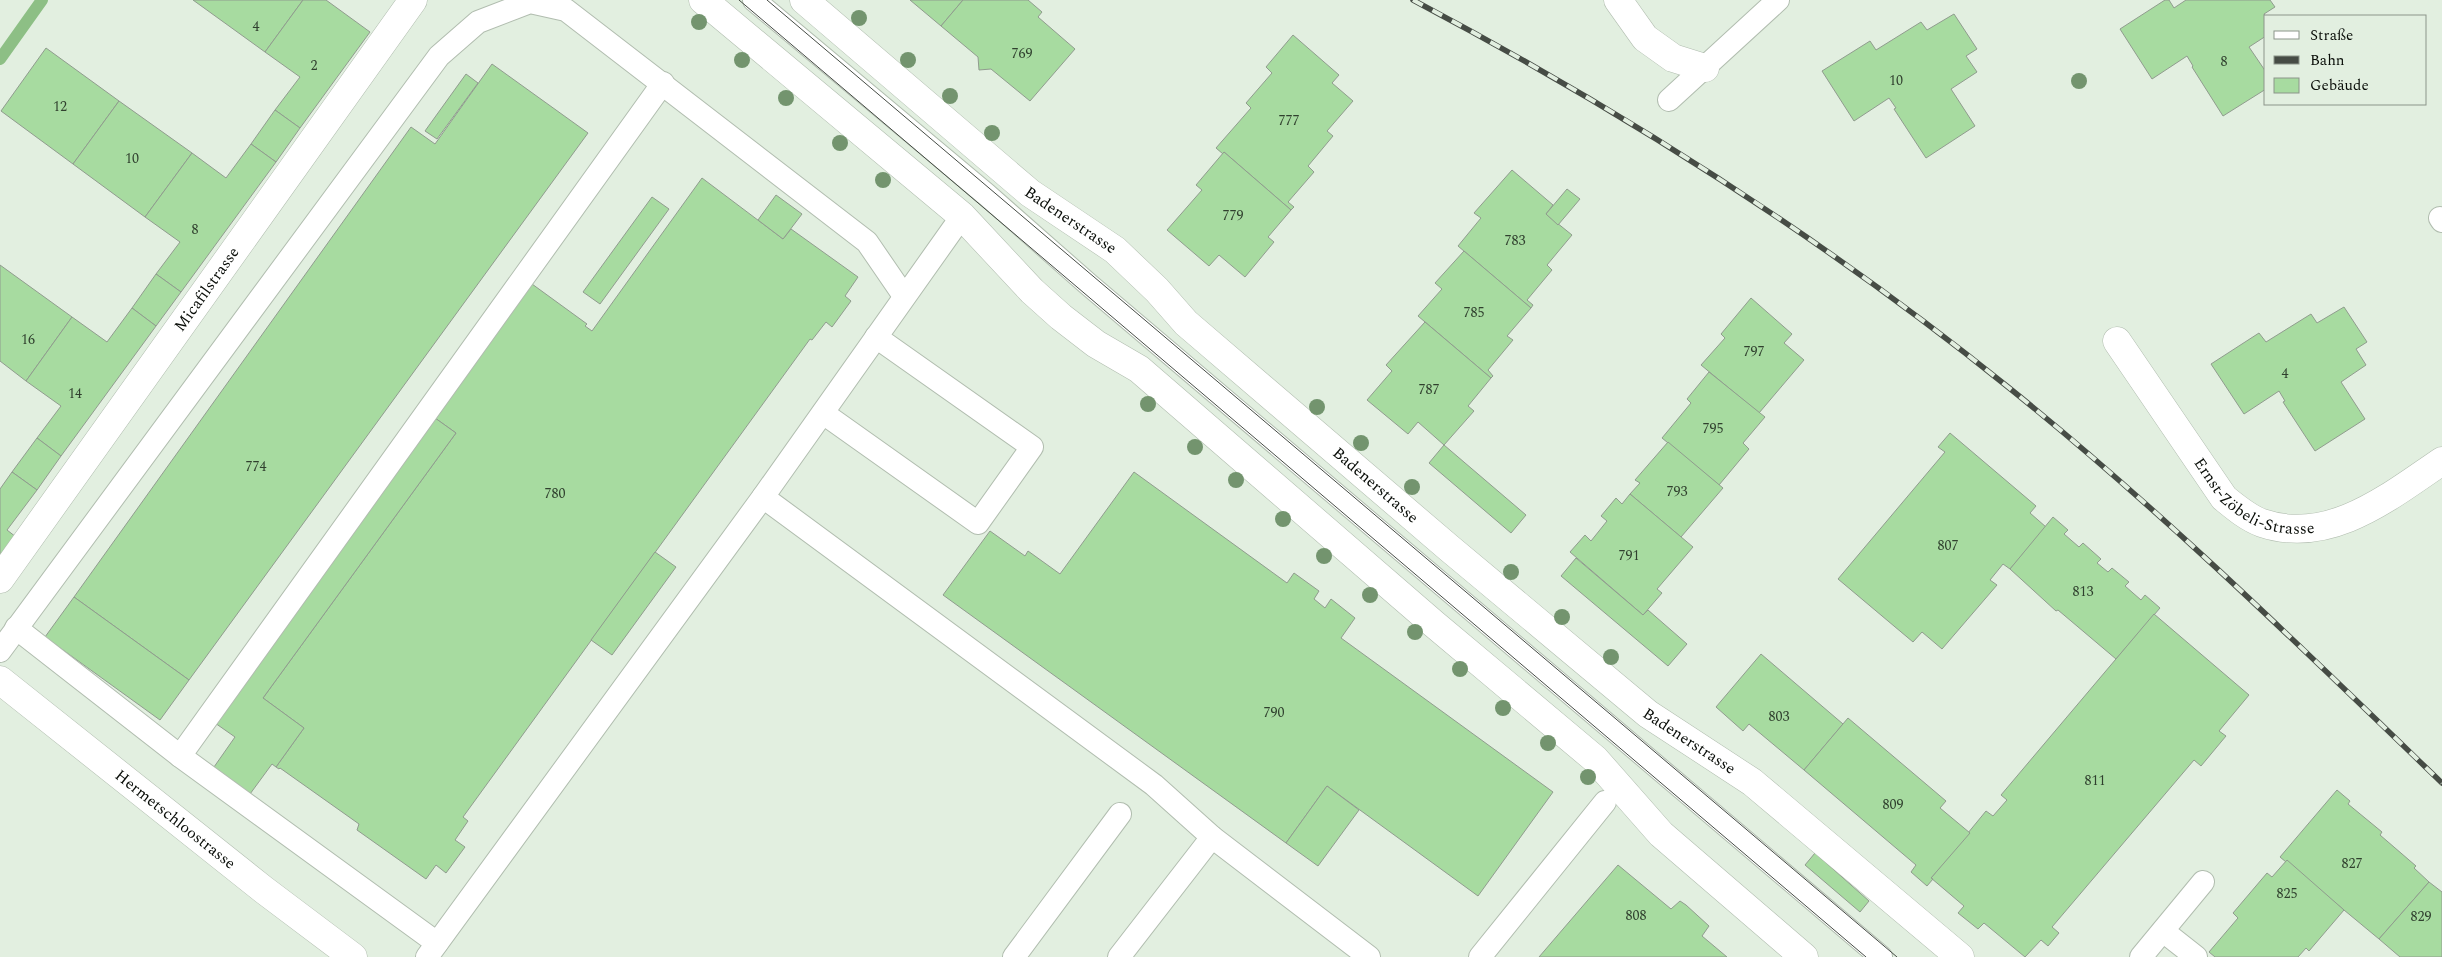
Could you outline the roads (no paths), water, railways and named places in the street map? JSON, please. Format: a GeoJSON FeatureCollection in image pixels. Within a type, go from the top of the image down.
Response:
{"type":"FeatureCollection","features":[{"type":"Feature","properties":{"kind":"street","name":"Micafilstrasse"},"geometry":{"type":"LineString","coordinates":[[0,579],[413,0]]}},
{"type":"Feature","properties":{"kind":"street"},"geometry":{"type":"LineString","coordinates":[[703,0],[962,216],[1032,291],[1061,317],[1096,344],[1139,369],[1434,624],[1595,759],[1661,834],[1804,957]]}},
{"type":"Feature","properties":{"kind":"street","name":"Badenerstrasse"},"geometry":{"type":"LineString","coordinates":[[804,0],[1030,193],[1115,250],[1157,290],[1186,323],[1449,548],[1648,714],[1752,782],[1960,957]]}},
{"type":"Feature","properties":{"kind":"street"},"geometry":{"type":"LineString","coordinates":[[1618,0],[1645,38],[1673,58],[1705,68]]}},
{"type":"Feature","properties":{"kind":"street","name":"Ernst-Zöbeli-Strasse"},"geometry":{"type":"LineString","coordinates":[[2117,341],[2224,498],[2240,511],[2261,522],[2286,528],[2315,528],[2357,515],[2380,503],[2442,461]]}},
{"type":"Feature","properties":{"kind":"street","name":"Hermetschloostrasse"},"geometry":{"type":"LineString","coordinates":[[0,680],[264,890],[353,957]]}},
{"type":"Feature","properties":{"kind":"lane"},"geometry":{"type":"LineString","coordinates":[[754,0],[979,189],[1088,284],[1881,957]]}},
{"type":"Feature","properties":{"kind":"lane"},"geometry":{"type":"LineString","coordinates":[[1669,100],[1778,0]]}},
{"type":"Feature","properties":{"kind":"lane"},"geometry":{"type":"LineString","coordinates":[[904,296],[867,242],[566,10],[530,2],[478,22],[439,56],[8,640],[180,756],[432,950],[764,497],[962,216]]}},
{"type":"Feature","properties":{"kind":"lane"},"geometry":{"type":"LineString","coordinates":[[180,756],[663,83]]}},
{"type":"Feature","properties":{"kind":"lane"},"geometry":{"type":"LineString","coordinates":[[823,413],[978,523],[1032,447],[876,337]]}},
{"type":"Feature","properties":{"kind":"lane"},"geometry":{"type":"LineString","coordinates":[[764,497],[1154,785],[1212,837],[1369,957]]}},
{"type":"Feature","properties":{"kind":"lane"},"geometry":{"type":"LineString","coordinates":[[1480,957],[1605,802]]}},
{"type":"Feature","properties":{"kind":"lane"},"geometry":{"type":"LineString","coordinates":[[1014,957],[1120,814]]}},
{"type":"Feature","properties":{"kind":"lane"},"geometry":{"type":"LineString","coordinates":[[1119,957],[1212,837]]}},
{"type":"Feature","properties":{"kind":"lane"},"geometry":{"type":"LineString","coordinates":[[2141,957],[2203,882]]}},
{"type":"Feature","properties":{"kind":"lane"},"geometry":{"type":"LineString","coordinates":[[2162,931],[2196,957]]}},
{"type":"Feature","properties":{"kind":"waterway"},"geometry":{"type":"LineString","coordinates":[[0,59],[42,0]]}},
{"type":"Feature","properties":{"kind":"tram line"},"geometry":{"type":"LineString","coordinates":[[739,0],[1866,957]]}},
{"type":"Feature","properties":{"kind":"tram line"},"geometry":{"type":"LineString","coordinates":[[767,0],[1897,957]]}},
{"type":"Feature","properties":{"kind":"railway"},"geometry":{"type":"LineString","coordinates":[[1413,0],[1569,86],[1720,179],[1867,279],[1938,332],[2065,434],[2175,530],[2283,630],[2442,783]]}}]}
